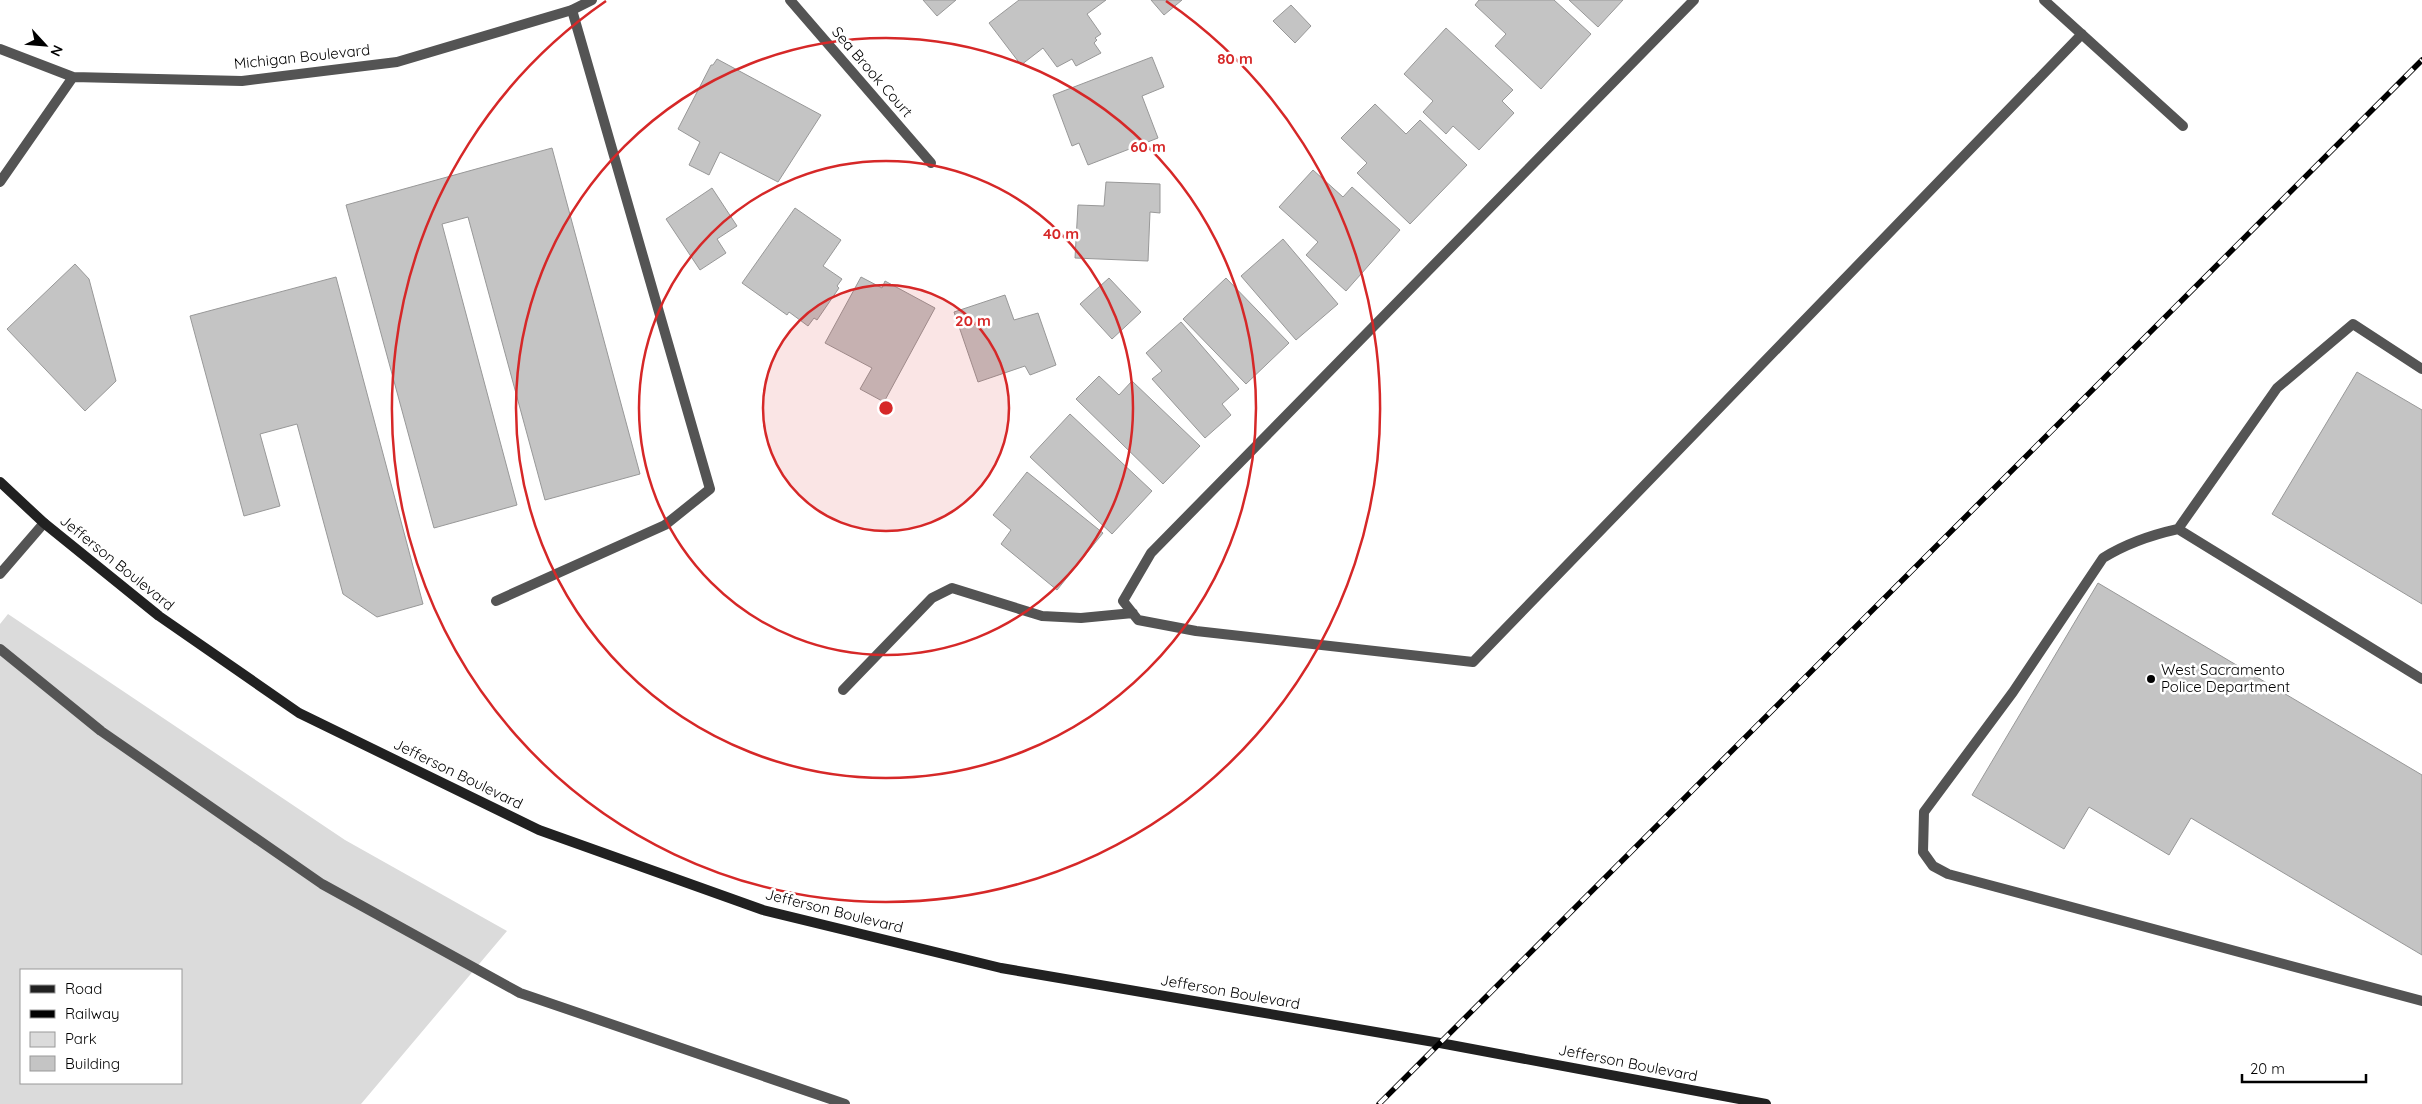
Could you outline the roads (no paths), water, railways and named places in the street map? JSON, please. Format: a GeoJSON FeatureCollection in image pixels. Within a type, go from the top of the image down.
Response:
{"type":"FeatureCollection","features":[{"type":"Feature","properties":{"kind":"main road","name":"Jefferson Boulevard"},"geometry":{"type":"LineString","coordinates":[[0,482],[44,523],[159,616],[299,713],[539,830],[763,910],[1001,968],[1440,1043],[1766,1104]]}},
{"type":"Feature","properties":{"kind":"street","name":"Michigan Boulevard"},"geometry":{"type":"LineString","coordinates":[[0,49],[73,77],[242,80],[397,62],[572,10],[592,0]]}},
{"type":"Feature","properties":{"kind":"street","name":"Sea Brook Court"},"geometry":{"type":"LineString","coordinates":[[790,0],[931,163]]}},
{"type":"Feature","properties":{"kind":"street"},"geometry":{"type":"LineString","coordinates":[[1694,0],[1151,553],[1133,580],[1123,601],[1138,620],[1196,631],[1473,662],[2082,34]]}},
{"type":"Feature","properties":{"kind":"street"},"geometry":{"type":"LineString","coordinates":[[2044,0],[2183,126]]}},
{"type":"Feature","properties":{"kind":"street"},"geometry":{"type":"LineString","coordinates":[[496,602],[665,525],[710,489],[572,10]]}},
{"type":"Feature","properties":{"kind":"street"},"geometry":{"type":"LineString","coordinates":[[0,182],[73,77]]}},
{"type":"Feature","properties":{"kind":"street"},"geometry":{"type":"LineString","coordinates":[[2422,369],[2353,324],[2277,388],[2178,529],[2148,536],[2122,546],[2103,558],[2013,692],[1924,812],[1923,852],[1933,866],[1948,874],[2422,1001]]}},
{"type":"Feature","properties":{"kind":"street"},"geometry":{"type":"LineString","coordinates":[[0,574],[44,523]]}},
{"type":"Feature","properties":{"kind":"street"},"geometry":{"type":"LineString","coordinates":[[2178,529],[2422,679]]}},
{"type":"Feature","properties":{"kind":"street"},"geometry":{"type":"LineString","coordinates":[[843,690],[932,598],[952,588],[1042,616],[1082,618],[1133,613]]}},
{"type":"Feature","properties":{"kind":"street"},"geometry":{"type":"LineString","coordinates":[[0,649],[101,730],[322,884],[520,993],[845,1104]]}},
{"type":"Feature","properties":{"kind":"railway"},"geometry":{"type":"LineString","coordinates":[[1379,1104],[2422,60]]}},
{"type":"Feature","properties":{"kind":"place","name":"West Sacramento Police Department"},"geometry":{"type":"Point","coordinates":[2151,679]}}]}
